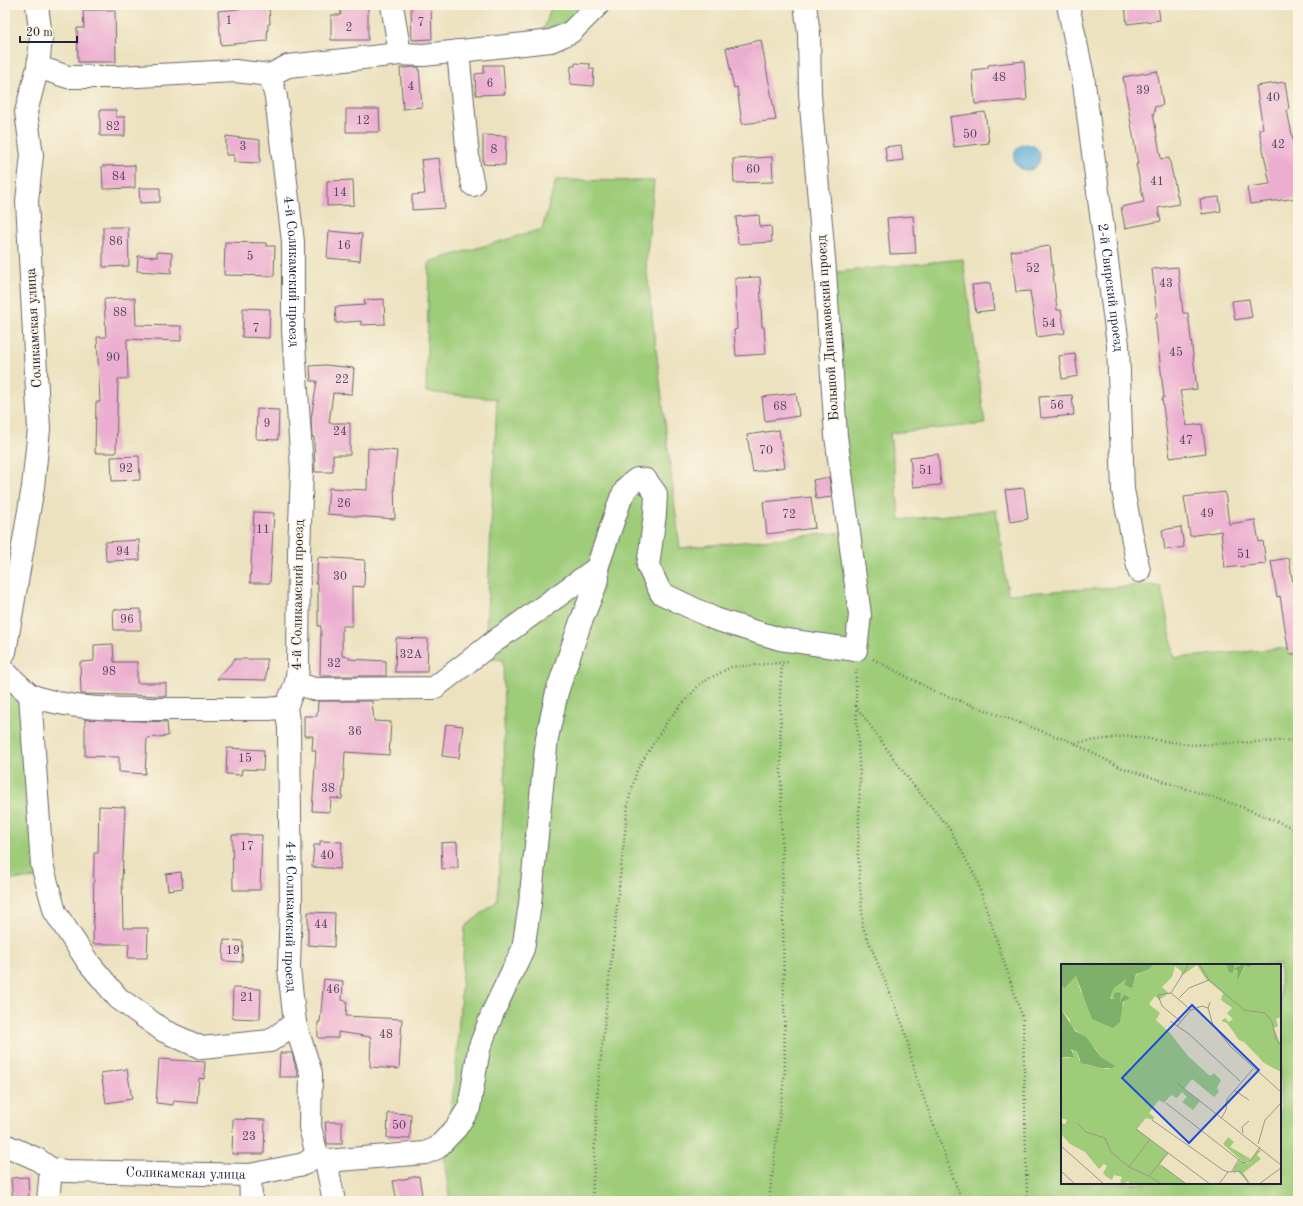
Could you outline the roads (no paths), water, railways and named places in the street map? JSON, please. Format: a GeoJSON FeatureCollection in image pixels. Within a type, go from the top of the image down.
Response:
{"type":"FeatureCollection","features":[{"type":"Feature","properties":{"kind":"street","name":"Соликамская улица"},"geometry":{"type":"LineString","coordinates":[[5,652],[11,586],[33,487],[39,429],[27,201],[32,155],[26,112],[38,67],[41,38],[37,5]]}},
{"type":"Feature","properties":{"kind":"street"},"geometry":{"type":"LineString","coordinates":[[392,5],[400,54]]}},
{"type":"Feature","properties":{"kind":"street"},"geometry":{"type":"LineString","coordinates":[[38,67],[68,77],[119,77],[235,71],[270,75],[288,66],[400,54],[424,55],[550,41],[570,32],[598,5]]}},
{"type":"Feature","properties":{"kind":"street","name":"Большой Динамовский проезд"},"geometry":{"type":"LineString","coordinates":[[596,568],[621,498],[628,486],[637,479],[646,480],[656,494],[655,514],[648,566],[661,593],[715,619],[780,639],[856,650],[860,615],[836,436],[825,270],[810,94],[809,33],[805,5]]}},
{"type":"Feature","properties":{"kind":"street","name":"2-й Свирский проезд"},"geometry":{"type":"LineString","coordinates":[[1068,5],[1083,76],[1118,345],[1123,490],[1139,571]]}},
{"type":"Feature","properties":{"kind":"street"},"geometry":{"type":"LineString","coordinates":[[458,51],[469,167],[473,185]]}},
{"type":"Feature","properties":{"kind":"street","name":"4-й Соликамский проезд"},"geometry":{"type":"LineString","coordinates":[[270,75],[276,97],[293,242],[293,329],[302,469],[299,552],[298,668],[296,683],[286,707],[289,728],[289,969],[295,1023],[311,1073],[310,1127],[322,1158],[334,1201]]}},
{"type":"Feature","properties":{"kind":"street"},"geometry":{"type":"LineString","coordinates":[[296,683],[314,689],[434,688],[495,641],[596,568],[598,579],[556,692],[547,738],[530,904],[523,949],[493,1012],[479,1049],[468,1108],[456,1128],[437,1148],[425,1153],[322,1158]]}},
{"type":"Feature","properties":{"kind":"street"},"geometry":{"type":"LineString","coordinates":[[5,672],[30,695],[50,702],[67,705],[117,709],[269,709],[286,707]]}},
{"type":"Feature","properties":{"kind":"street"},"geometry":{"type":"LineString","coordinates":[[30,695],[42,865],[54,912],[88,962],[118,998],[164,1031],[202,1048],[270,1041],[295,1023]]}},
{"type":"Feature","properties":{"kind":"street","name":"Соликамская улица"},"geometry":{"type":"LineString","coordinates":[[5,1145],[37,1159],[51,1169],[65,1171],[250,1175],[304,1164],[322,1158]]}},
{"type":"Feature","properties":{"kind":"street"},"geometry":{"type":"LineString","coordinates":[[48,1201],[51,1169]]}},
{"type":"Feature","properties":{"kind":"street"},"geometry":{"type":"LineString","coordinates":[[250,1175],[251,1201]]}},
{"type":"Feature","properties":{"kind":"water"},"geometry":{"type":"Polygon","coordinates":[[[1027,144],[1036,148],[1040,157],[1036,166],[1027,170],[1018,166],[1014,157],[1018,148],[1027,144]]]}}]}
